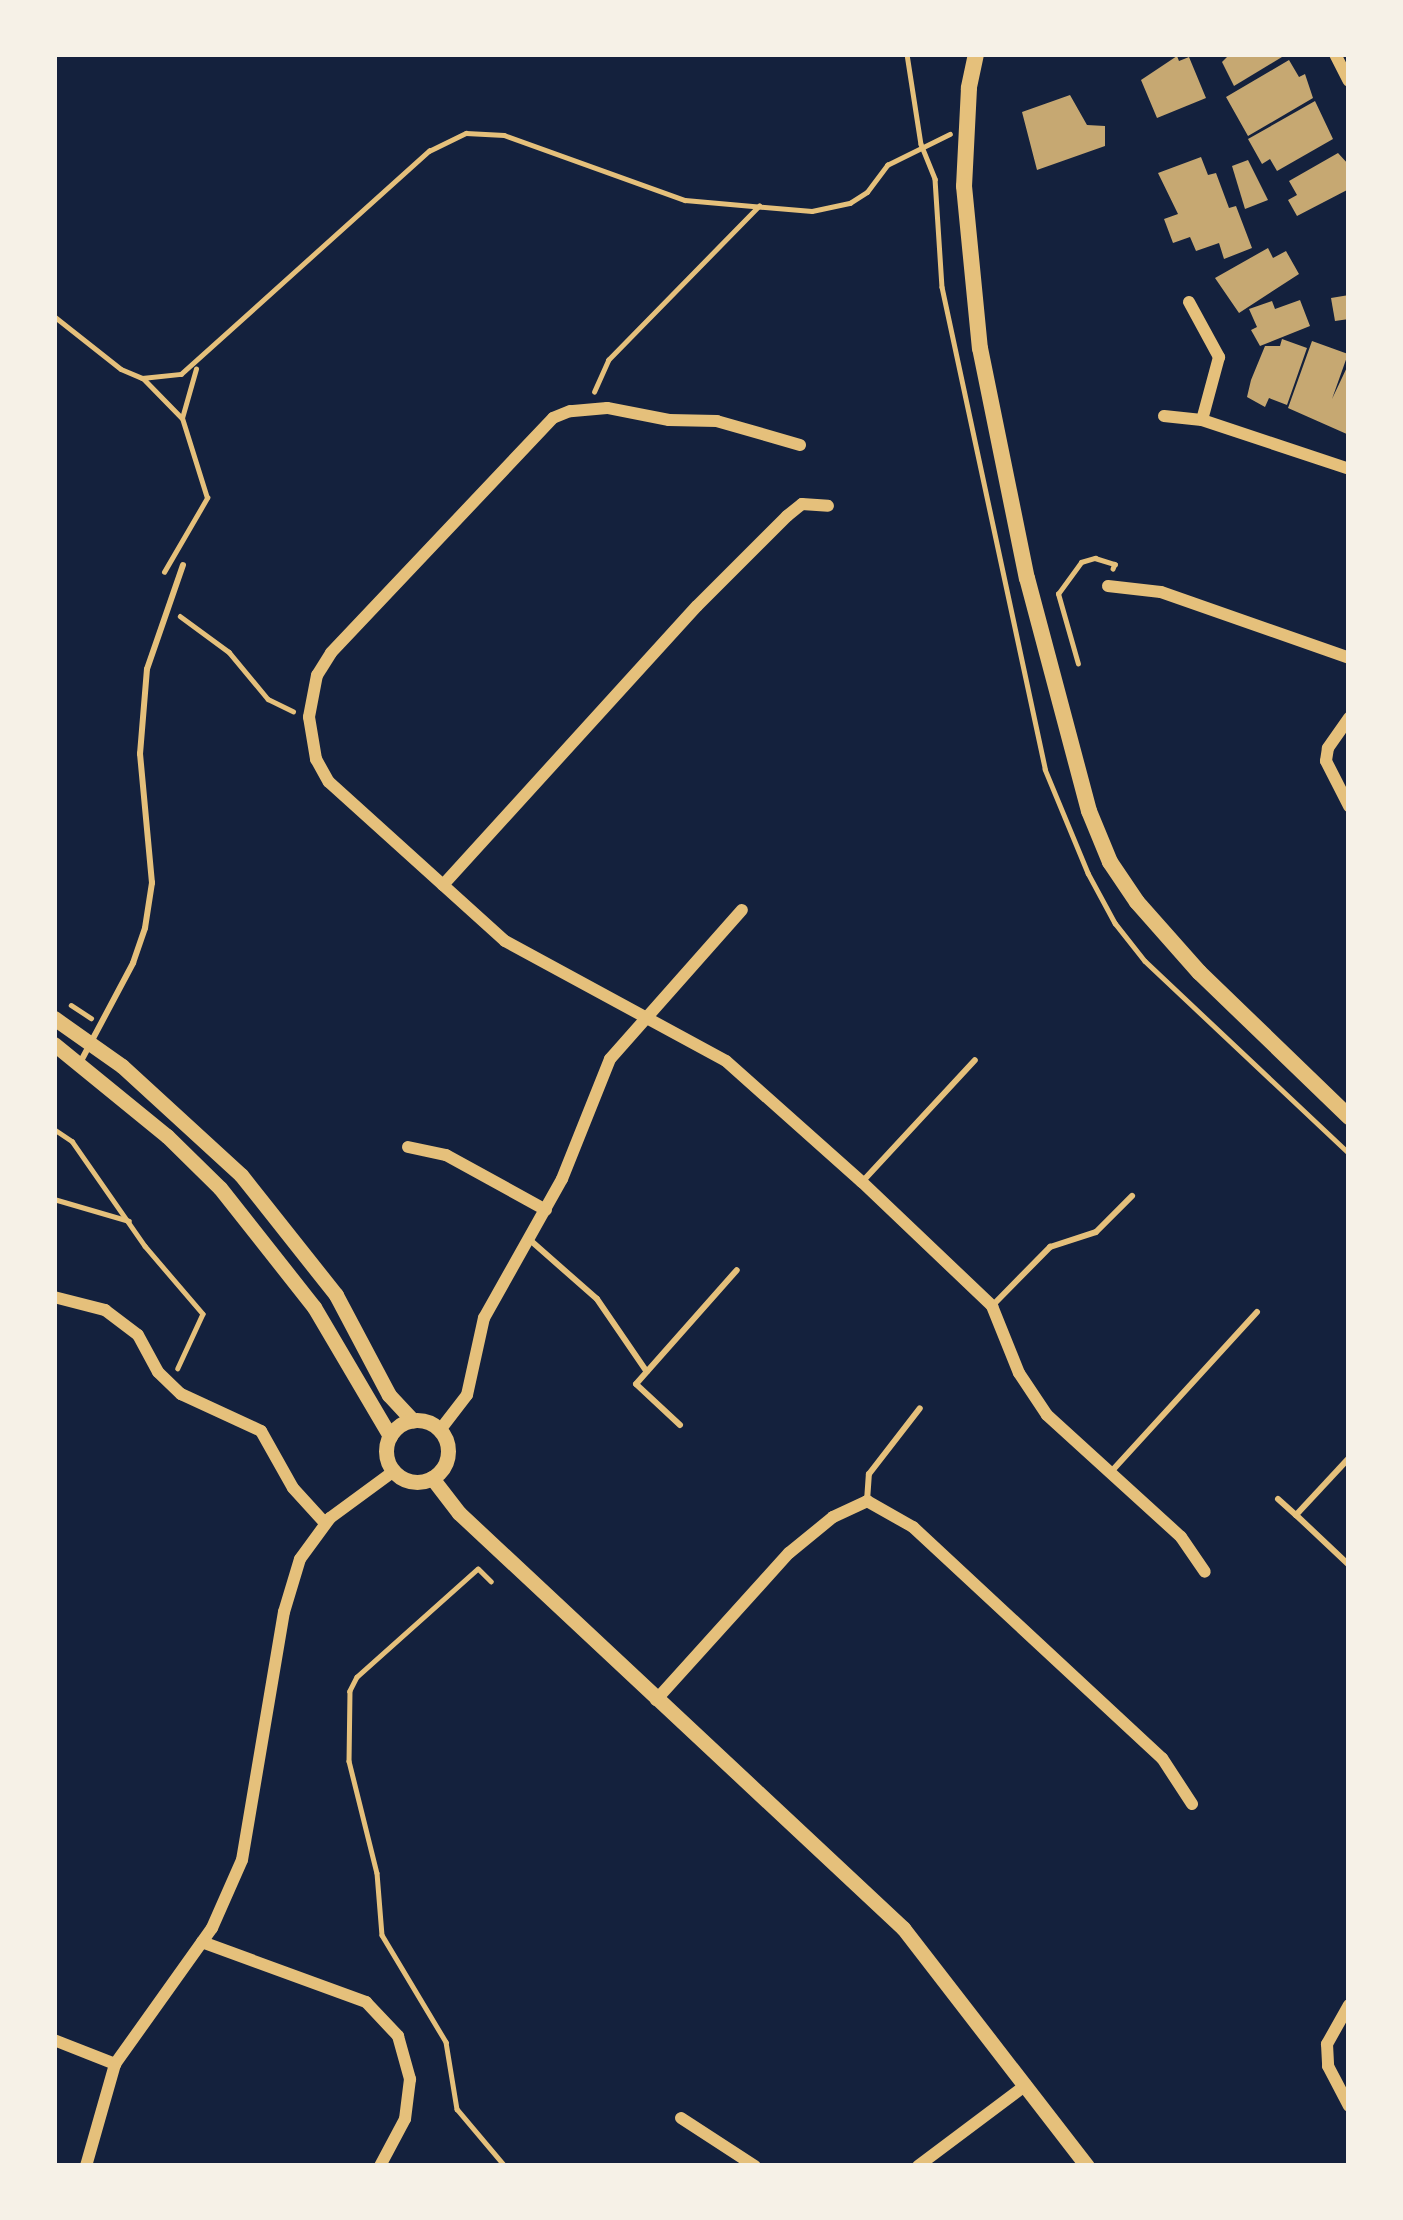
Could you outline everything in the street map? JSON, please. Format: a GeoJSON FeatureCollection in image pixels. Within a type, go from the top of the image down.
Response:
{"type":"FeatureCollection","features":[{"type":"Feature","properties":{"kind":"main road"},"geometry":{"type":"LineString","coordinates":[[976,54],[966,130],[967,242],[980,348],[1027,578],[1089,811],[1110,862],[1137,902],[1199,972],[1349,1114]]}},
{"type":"Feature","properties":{"kind":"street"},"geometry":{"type":"LineString","coordinates":[[1334,54],[1349,81]]}},
{"type":"Feature","properties":{"kind":"street"},"geometry":{"type":"LineString","coordinates":[[1189,302],[1219,358],[1202,420]]}},
{"type":"Feature","properties":{"kind":"street"},"geometry":{"type":"LineString","coordinates":[[800,445],[717,421],[669,421],[592,407],[553,418],[345,635],[317,675],[309,717],[316,760],[329,782],[506,941],[578,976],[643,1018],[725,1061],[862,1182],[992,1306],[1031,1395],[1181,1537],[1205,1572]]}},
{"type":"Feature","properties":{"kind":"street"},"geometry":{"type":"LineString","coordinates":[[1164,416],[1202,420],[1349,469]]}},
{"type":"Feature","properties":{"kind":"street"},"geometry":{"type":"LineString","coordinates":[[443,885],[697,606],[787,516],[802,504],[828,506]]}},
{"type":"Feature","properties":{"kind":"street"},"geometry":{"type":"LineString","coordinates":[[1108,586],[1162,592],[1349,658]]}},
{"type":"Feature","properties":{"kind":"street"},"geometry":{"type":"LineString","coordinates":[[1349,718],[1328,748],[1326,761],[1349,806]]}},
{"type":"Feature","properties":{"kind":"street"},"geometry":{"type":"LineString","coordinates":[[440,1430],[467,1395],[484,1318],[546,1210],[596,1084],[643,1018],[742,910]]}},
{"type":"Feature","properties":{"kind":"street"},"geometry":{"type":"LineString","coordinates":[[54,1018],[185,1119],[267,1205],[336,1295],[389,1395],[413,1420],[440,1430]]}},
{"type":"Feature","properties":{"kind":"street"},"geometry":{"type":"LineString","coordinates":[[54,1044],[81,1061],[167,1136],[268,1246],[314,1307],[390,1436],[387,1458],[394,1471],[409,1480],[432,1478]]}},
{"type":"Feature","properties":{"kind":"street"},"geometry":{"type":"LineString","coordinates":[[408,1147],[446,1155],[546,1210]]}},
{"type":"Feature","properties":{"kind":"street"},"geometry":{"type":"LineString","coordinates":[[54,1297],[105,1310],[127,1325],[168,1384],[260,1431],[293,1488],[325,1523]]}},
{"type":"Feature","properties":{"kind":"street"},"geometry":{"type":"LineString","coordinates":[[390,1436],[413,1420]]}},
{"type":"Feature","properties":{"kind":"street"},"geometry":{"type":"LineString","coordinates":[[432,1478],[448,1453],[440,1430]]}},
{"type":"Feature","properties":{"kind":"street"},"geometry":{"type":"LineString","coordinates":[[86,2166],[116,2064],[202,1942],[229,1894],[248,1841],[291,1584],[312,1538],[325,1523],[394,1471]]}},
{"type":"Feature","properties":{"kind":"street"},"geometry":{"type":"LineString","coordinates":[[432,1478],[459,1513],[903,1928],[1087,2166]]}},
{"type":"Feature","properties":{"kind":"street"},"geometry":{"type":"LineString","coordinates":[[656,1700],[789,1552],[833,1516],[867,1501],[914,1527],[1129,1727],[1162,1758],[1192,1804]]}},
{"type":"Feature","properties":{"kind":"street"},"geometry":{"type":"LineString","coordinates":[[202,1942],[366,2002],[398,2036],[410,2079],[405,2119],[380,2166]]}},
{"type":"Feature","properties":{"kind":"street"},"geometry":{"type":"LineString","coordinates":[[1349,2005],[1328,2044],[1328,2066],[1349,2106]]}},
{"type":"Feature","properties":{"kind":"street"},"geometry":{"type":"LineString","coordinates":[[54,2040],[116,2064]]}},
{"type":"Feature","properties":{"kind":"street"},"geometry":{"type":"LineString","coordinates":[[918,2166],[1026,2085]]}},
{"type":"Feature","properties":{"kind":"street"},"geometry":{"type":"LineString","coordinates":[[681,2118],[755,2166]]}},
{"type":"Feature","properties":{"kind":"lane"},"geometry":{"type":"LineString","coordinates":[[81,1061],[134,963],[145,928],[152,883],[140,754],[147,669],[183,565]]}},
{"type":"Feature","properties":{"kind":"lane"},"geometry":{"type":"LineString","coordinates":[[862,1182],[975,1060]]}},
{"type":"Feature","properties":{"kind":"lane"},"geometry":{"type":"LineString","coordinates":[[992,1306],[1051,1247],[1096,1232],[1132,1196]]}},
{"type":"Feature","properties":{"kind":"lane"},"geometry":{"type":"LineString","coordinates":[[530,1240],[597,1299],[647,1372]]}},
{"type":"Feature","properties":{"kind":"lane"},"geometry":{"type":"LineString","coordinates":[[680,1425],[636,1384],[737,1270]]}},
{"type":"Feature","properties":{"kind":"lane"},"geometry":{"type":"LineString","coordinates":[[1110,1473],[1257,1312]]}},
{"type":"Feature","properties":{"kind":"lane"},"geometry":{"type":"LineString","coordinates":[[867,1501],[869,1474],[920,1408]]}},
{"type":"Feature","properties":{"kind":"lane"},"geometry":{"type":"LineString","coordinates":[[1296,1515],[1349,1457]]}},
{"type":"Feature","properties":{"kind":"lane"},"geometry":{"type":"LineString","coordinates":[[1278,1499],[1349,1564]]}},
{"type":"Feature","properties":{"kind":"path"},"geometry":{"type":"LineString","coordinates":[[908,54],[921,144]]}},
{"type":"Feature","properties":{"kind":"path"},"geometry":{"type":"LineString","coordinates":[[142,378],[181,374],[199,364],[429,151],[466,133],[504,135],[685,200],[812,211],[850,202],[867,192],[887,165],[921,144],[966,130]]}},
{"type":"Feature","properties":{"kind":"path"},"geometry":{"type":"LineString","coordinates":[[592,407],[595,379],[608,360],[759,206]]}},
{"type":"Feature","properties":{"kind":"path"},"geometry":{"type":"LineString","coordinates":[[54,316],[121,369],[142,378],[182,418],[207,484],[207,498],[168,557],[162,589],[166,610],[230,652],[268,699],[309,717]]}},
{"type":"Feature","properties":{"kind":"path"},"geometry":{"type":"LineString","coordinates":[[182,418],[188,385],[199,364]]}},
{"type":"Feature","properties":{"kind":"path"},"geometry":{"type":"LineString","coordinates":[[1078,664],[1058,594],[1070,572],[1095,558],[1115,565],[1108,586]]}},
{"type":"Feature","properties":{"kind":"path"},"geometry":{"type":"LineString","coordinates":[[65,1003],[101,1024]]}},
{"type":"Feature","properties":{"kind":"path"},"geometry":{"type":"LineString","coordinates":[[54,1129],[72,1141],[203,1315],[168,1384]]}},
{"type":"Feature","properties":{"kind":"path"},"geometry":{"type":"LineString","coordinates":[[54,1199],[129,1221]]}},
{"type":"Feature","properties":{"kind":"path"},"geometry":{"type":"LineString","coordinates":[[490,1582],[478,1569],[357,1677],[350,1691],[349,1761],[377,1873],[382,1935],[446,2042],[457,2109],[506,2166]]}},
{"type":"Feature","properties":{"kind":"building"},"geometry":{"type":"Polygon","coordinates":[[[1230,54],[1287,54],[1234,86],[1222,62],[1230,54]]]}},
{"type":"Feature","properties":{"kind":"building"},"geometry":{"type":"Polygon","coordinates":[[[1177,56],[1179,61],[1189,57],[1206,98],[1157,118],[1141,80],[1177,56]]]}},
{"type":"Feature","properties":{"kind":"building"},"geometry":{"type":"Polygon","coordinates":[[[1289,60],[1299,77],[1305,74],[1313,98],[1248,136],[1226,97],[1289,60]]]}},
{"type":"Feature","properties":{"kind":"building"},"geometry":{"type":"Polygon","coordinates":[[[1070,95],[1087,125],[1105,126],[1105,146],[1037,170],[1022,112],[1070,95]]]}},
{"type":"Feature","properties":{"kind":"building"},"geometry":{"type":"Polygon","coordinates":[[[1315,101],[1333,139],[1277,171],[1270,159],[1262,164],[1248,139],[1315,101]]]}},
{"type":"Feature","properties":{"kind":"building"},"geometry":{"type":"Polygon","coordinates":[[[1338,153],[1349,165],[1349,189],[1297,216],[1288,200],[1297,195],[1289,181],[1338,153]]]}},
{"type":"Feature","properties":{"kind":"building"},"geometry":{"type":"Polygon","coordinates":[[[1201,157],[1208,175],[1216,173],[1229,208],[1236,206],[1252,248],[1224,259],[1219,243],[1196,251],[1190,237],[1173,243],[1164,219],[1178,214],[1158,173],[1201,157]]]}},
{"type":"Feature","properties":{"kind":"building"},"geometry":{"type":"Polygon","coordinates":[[[1248,160],[1268,200],[1245,209],[1232,166],[1248,160]]]}},
{"type":"Feature","properties":{"kind":"building"},"geometry":{"type":"Polygon","coordinates":[[[1268,248],[1273,258],[1286,251],[1299,274],[1239,313],[1215,278],[1268,248]]]}},
{"type":"Feature","properties":{"kind":"building"},"geometry":{"type":"Polygon","coordinates":[[[1349,295],[1349,319],[1335,321],[1331,298],[1349,295]]]}},
{"type":"Feature","properties":{"kind":"building"},"geometry":{"type":"Polygon","coordinates":[[[1300,300],[1310,326],[1260,346],[1251,330],[1257,327],[1249,309],[1272,301],[1275,309],[1300,300]]]}},
{"type":"Feature","properties":{"kind":"building"},"geometry":{"type":"Polygon","coordinates":[[[1282,339],[1307,348],[1287,405],[1269,398],[1265,407],[1247,397],[1251,380],[1265,346],[1280,346],[1282,339]]]}},
{"type":"Feature","properties":{"kind":"building"},"geometry":{"type":"Polygon","coordinates":[[[1312,341],[1348,354],[1332,399],[1349,363],[1349,435],[1288,408],[1312,341]]]}}]}
